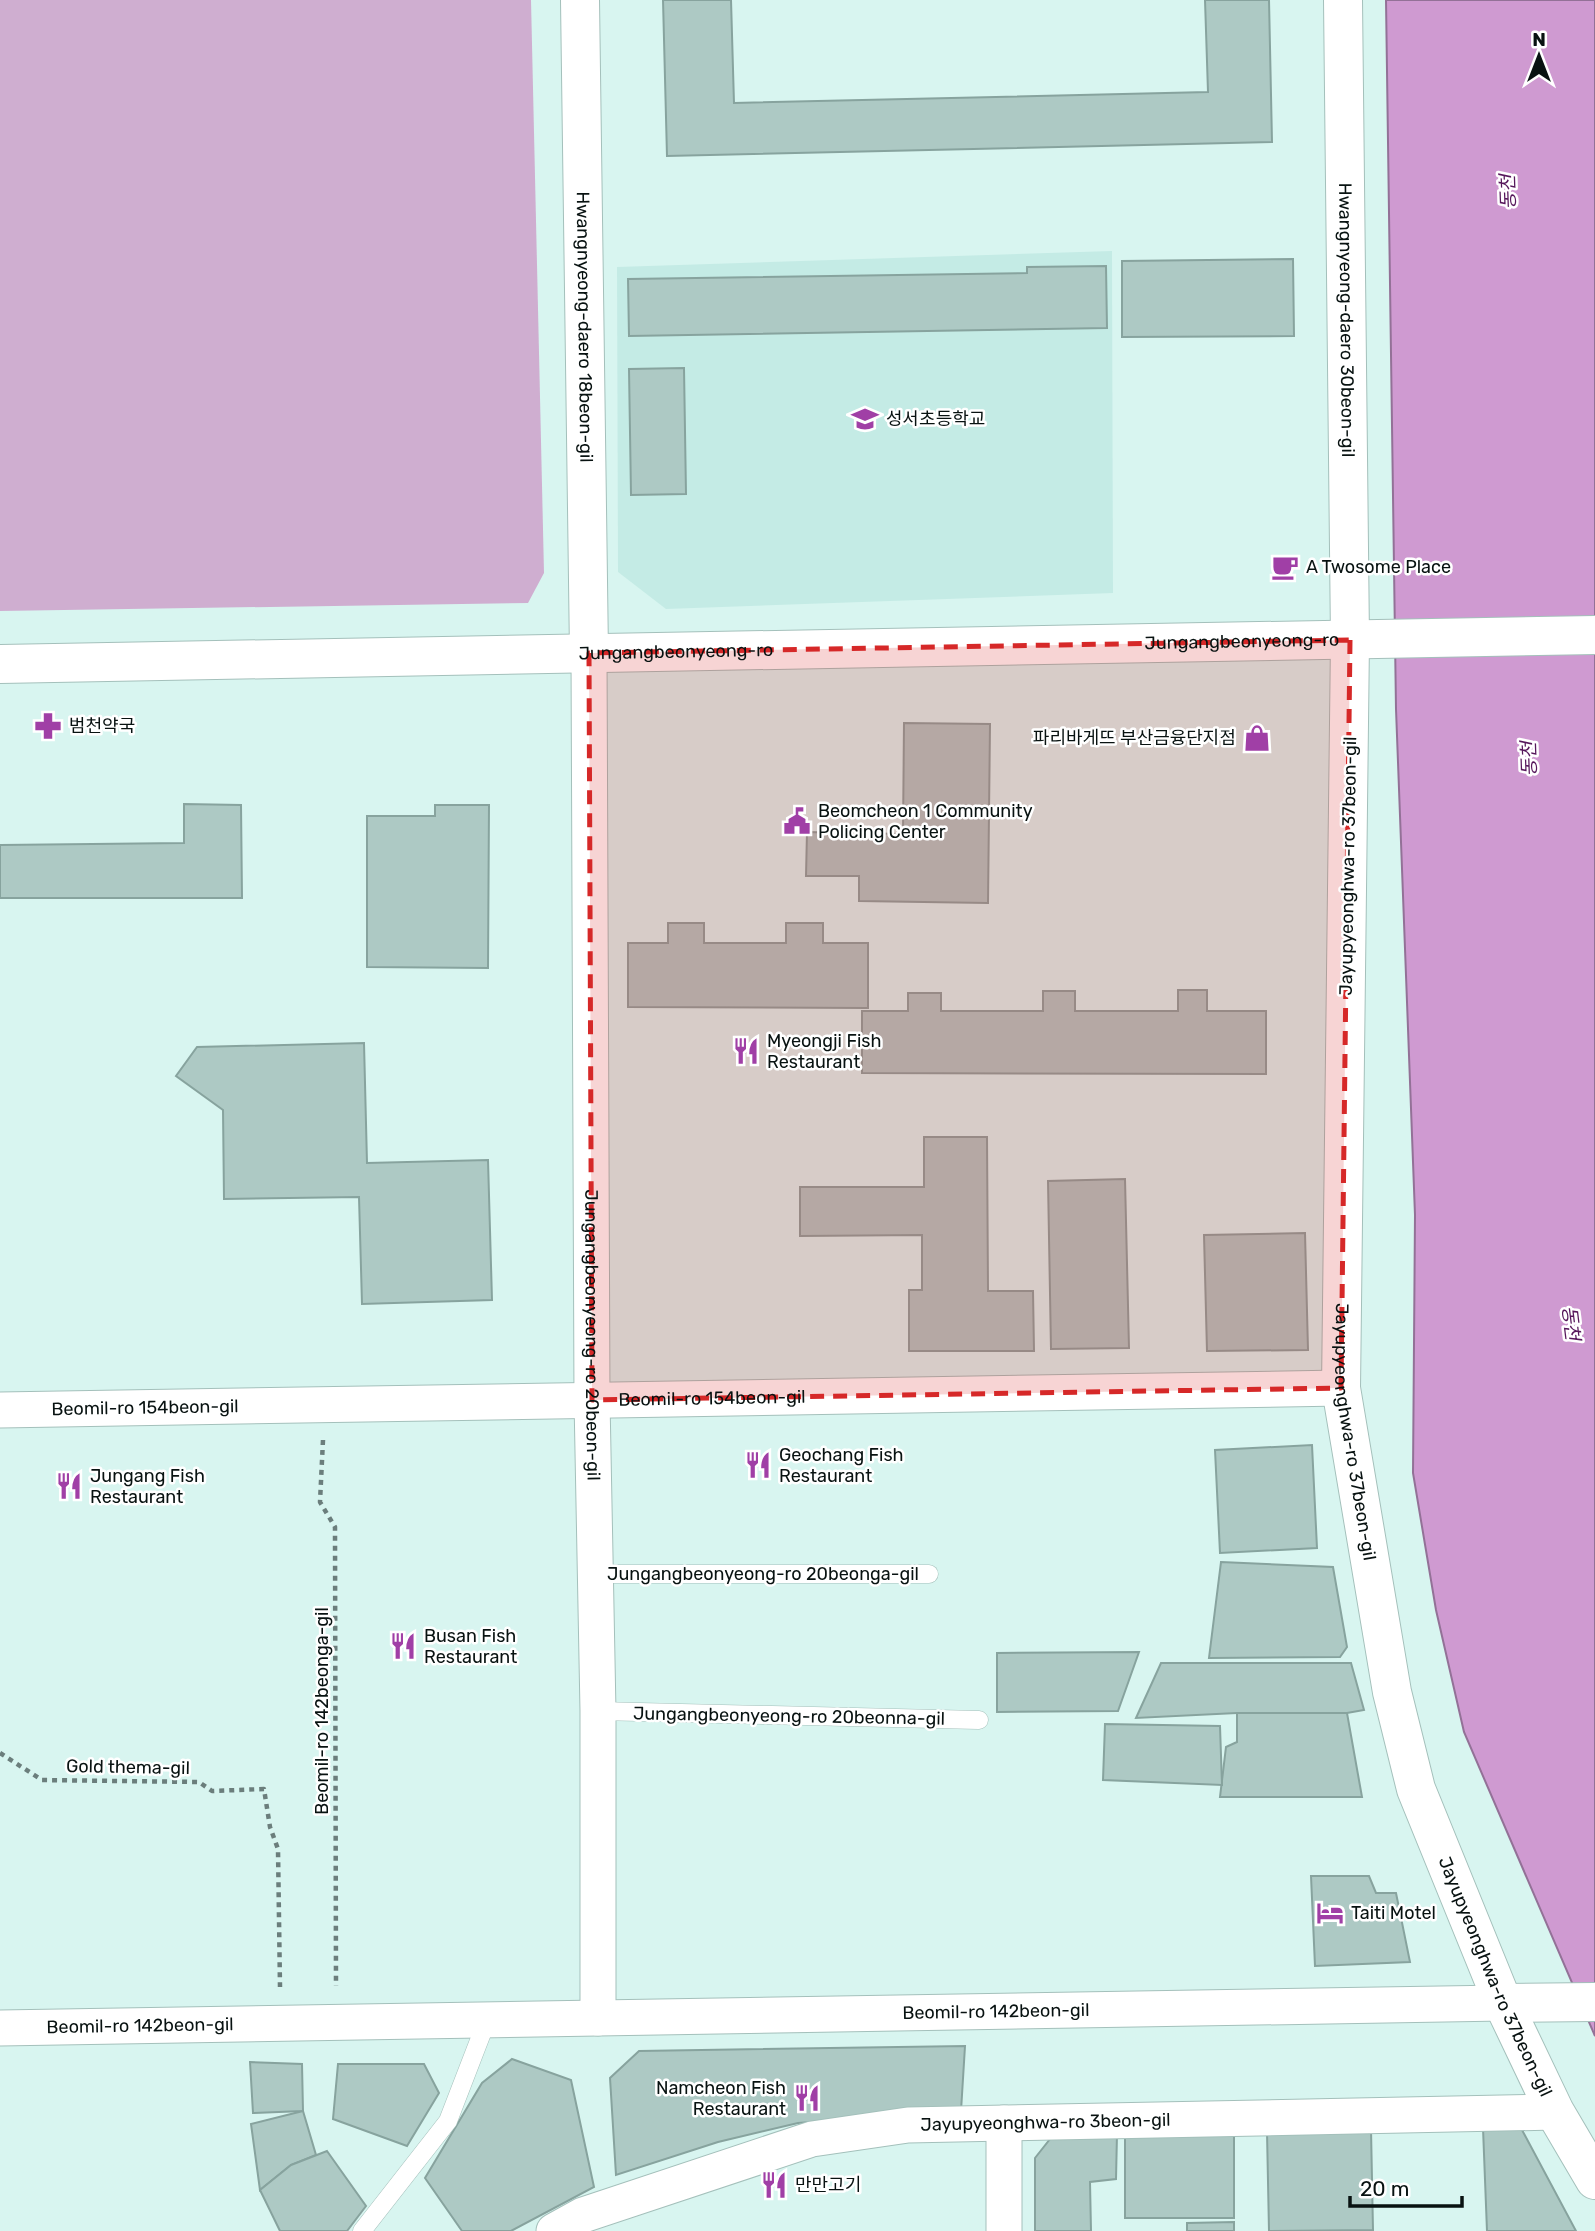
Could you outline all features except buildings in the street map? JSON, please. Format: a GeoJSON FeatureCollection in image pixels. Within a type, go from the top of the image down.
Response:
{"type":"FeatureCollection","features":[{"type":"Feature","properties":{"kind":"street","name":"Hwangnyeong-daero 18beon-gil"},"geometry":{"type":"LineString","coordinates":[[580,0],[589,653]]}},
{"type":"Feature","properties":{"kind":"street","name":"Hwangnyeong-daero 30beon-gil"},"geometry":{"type":"LineString","coordinates":[[1343,0],[1350,640]]}},
{"type":"Feature","properties":{"kind":"street","name":"Jungangbeonyeong-ro"},"geometry":{"type":"LineString","coordinates":[[0,664],[1595,635]]}},
{"type":"Feature","properties":{"kind":"street","name":"Jayupyeonghwa-ro 37beon-gil"},"geometry":{"type":"LineString","coordinates":[[1350,640],[1341,1388],[1392,1692],[1416,1788],[1518,2002],[1555,2112],[1595,2180]]}},
{"type":"Feature","properties":{"kind":"street","name":"Jungangbeonyeong-ro 20beon-gil"},"geometry":{"type":"LineString","coordinates":[[589,653],[598,2018]]}},
{"type":"Feature","properties":{"kind":"street","name":"Beomil-ro 154beon-gil"},"geometry":{"type":"LineString","coordinates":[[0,1410],[1341,1388]]}},
{"type":"Feature","properties":{"kind":"street"},"geometry":{"type":"LineString","coordinates":[[1518,2002],[1595,2001]]}},
{"type":"Feature","properties":{"kind":"street","name":"Beomil-ro 142beon-gil"},"geometry":{"type":"LineString","coordinates":[[0,2028],[1518,2002]]}},
{"type":"Feature","properties":{"kind":"street","name":"Jayupyeonghwa-ro 3beon-gil"},"geometry":{"type":"LineString","coordinates":[[554,2231],[583,2215],[812,2139],[908,2124],[1555,2112]]}},
{"type":"Feature","properties":{"kind":"street"},"geometry":{"type":"LineString","coordinates":[[1004,2123],[1004,2231]]}},
{"type":"Feature","properties":{"kind":"lane","name":"Jungangbeonyeong-ro 20beonga-gil"},"geometry":{"type":"LineString","coordinates":[[597,1574],[929,1574]]}},
{"type":"Feature","properties":{"kind":"lane","name":"Jungangbeonyeong-ro 20beonna-gil"},"geometry":{"type":"LineString","coordinates":[[598,1711],[979,1720]]}},
{"type":"Feature","properties":{"kind":"lane"},"geometry":{"type":"LineString","coordinates":[[362,2231],[448,2121],[487,2020]]}},
{"type":"Feature","properties":{"kind":"path","name":"Beomil-ro 142beonga-gil"},"geometry":{"type":"LineString","coordinates":[[325,1404],[320,1502],[335,1527],[336,2022]]}},
{"type":"Feature","properties":{"kind":"path","name":"Gold thema-gil"},"geometry":{"type":"LineString","coordinates":[[0,1753],[42,1780],[199,1782],[212,1791],[264,1789],[270,1827],[278,1849],[281,2023]]}},
{"type":"Feature","properties":{"kind":"highlighted area"},"geometry":{"type":"Polygon","coordinates":[[[1350,640],[1341,1388],[592,1400],[589,653],[1350,640]]]}},
{"type":"Feature","properties":{"kind":"shaded area"},"geometry":{"type":"Polygon","coordinates":[[[0,0],[531,0],[544,573],[528,603],[0,611],[0,0]]]}},
{"type":"Feature","properties":{"kind":"shaded area","name":"성서초등학교"},"geometry":{"type":"Polygon","coordinates":[[[1112,251],[1113,593],[666,609],[618,572],[617,267],[1112,251]]]}},
{"type":"Feature","properties":{"kind":"water","name":"동천"},"geometry":{"type":"Polygon","coordinates":[[[1386,0],[1595,0],[1595,2036],[1464,1732],[1436,1610],[1413,1473],[1415,1215],[1396,709],[1386,0]]]}},
{"type":"Feature","properties":{"kind":"place","name":"성서초등학교"},"geometry":{"type":"Point","coordinates":[865,419]}},
{"type":"Feature","properties":{"kind":"place","name":"A Twosome Place"},"geometry":{"type":"Point","coordinates":[1285,567]}},
{"type":"Feature","properties":{"kind":"place","name":"범천약국"},"geometry":{"type":"Point","coordinates":[48,726]}},
{"type":"Feature","properties":{"kind":"place","name":"파리바게뜨 부산금융단지점"},"geometry":{"type":"Point","coordinates":[1257,738]}},
{"type":"Feature","properties":{"kind":"place","name":"Beomcheon 1 Community Policing Center"},"geometry":{"type":"Point","coordinates":[797,821]}},
{"type":"Feature","properties":{"kind":"place","name":"Myeongji Fish Restaurant"},"geometry":{"type":"Point","coordinates":[746,1051]}},
{"type":"Feature","properties":{"kind":"place","name":"Geochang Fish Restaurant"},"geometry":{"type":"Point","coordinates":[758,1465]}},
{"type":"Feature","properties":{"kind":"place","name":"Jungang Fish Restaurant"},"geometry":{"type":"Point","coordinates":[69,1486]}},
{"type":"Feature","properties":{"kind":"place","name":"Busan Fish Restaurant"},"geometry":{"type":"Point","coordinates":[403,1646]}},
{"type":"Feature","properties":{"kind":"place","name":"Taiti Motel"},"geometry":{"type":"Point","coordinates":[1330,1913]}},
{"type":"Feature","properties":{"kind":"place","name":"Namcheon Fish Restaurant"},"geometry":{"type":"Point","coordinates":[807,2098]}},
{"type":"Feature","properties":{"kind":"place","name":"만만고기"},"geometry":{"type":"Point","coordinates":[774,2185]}}]}
